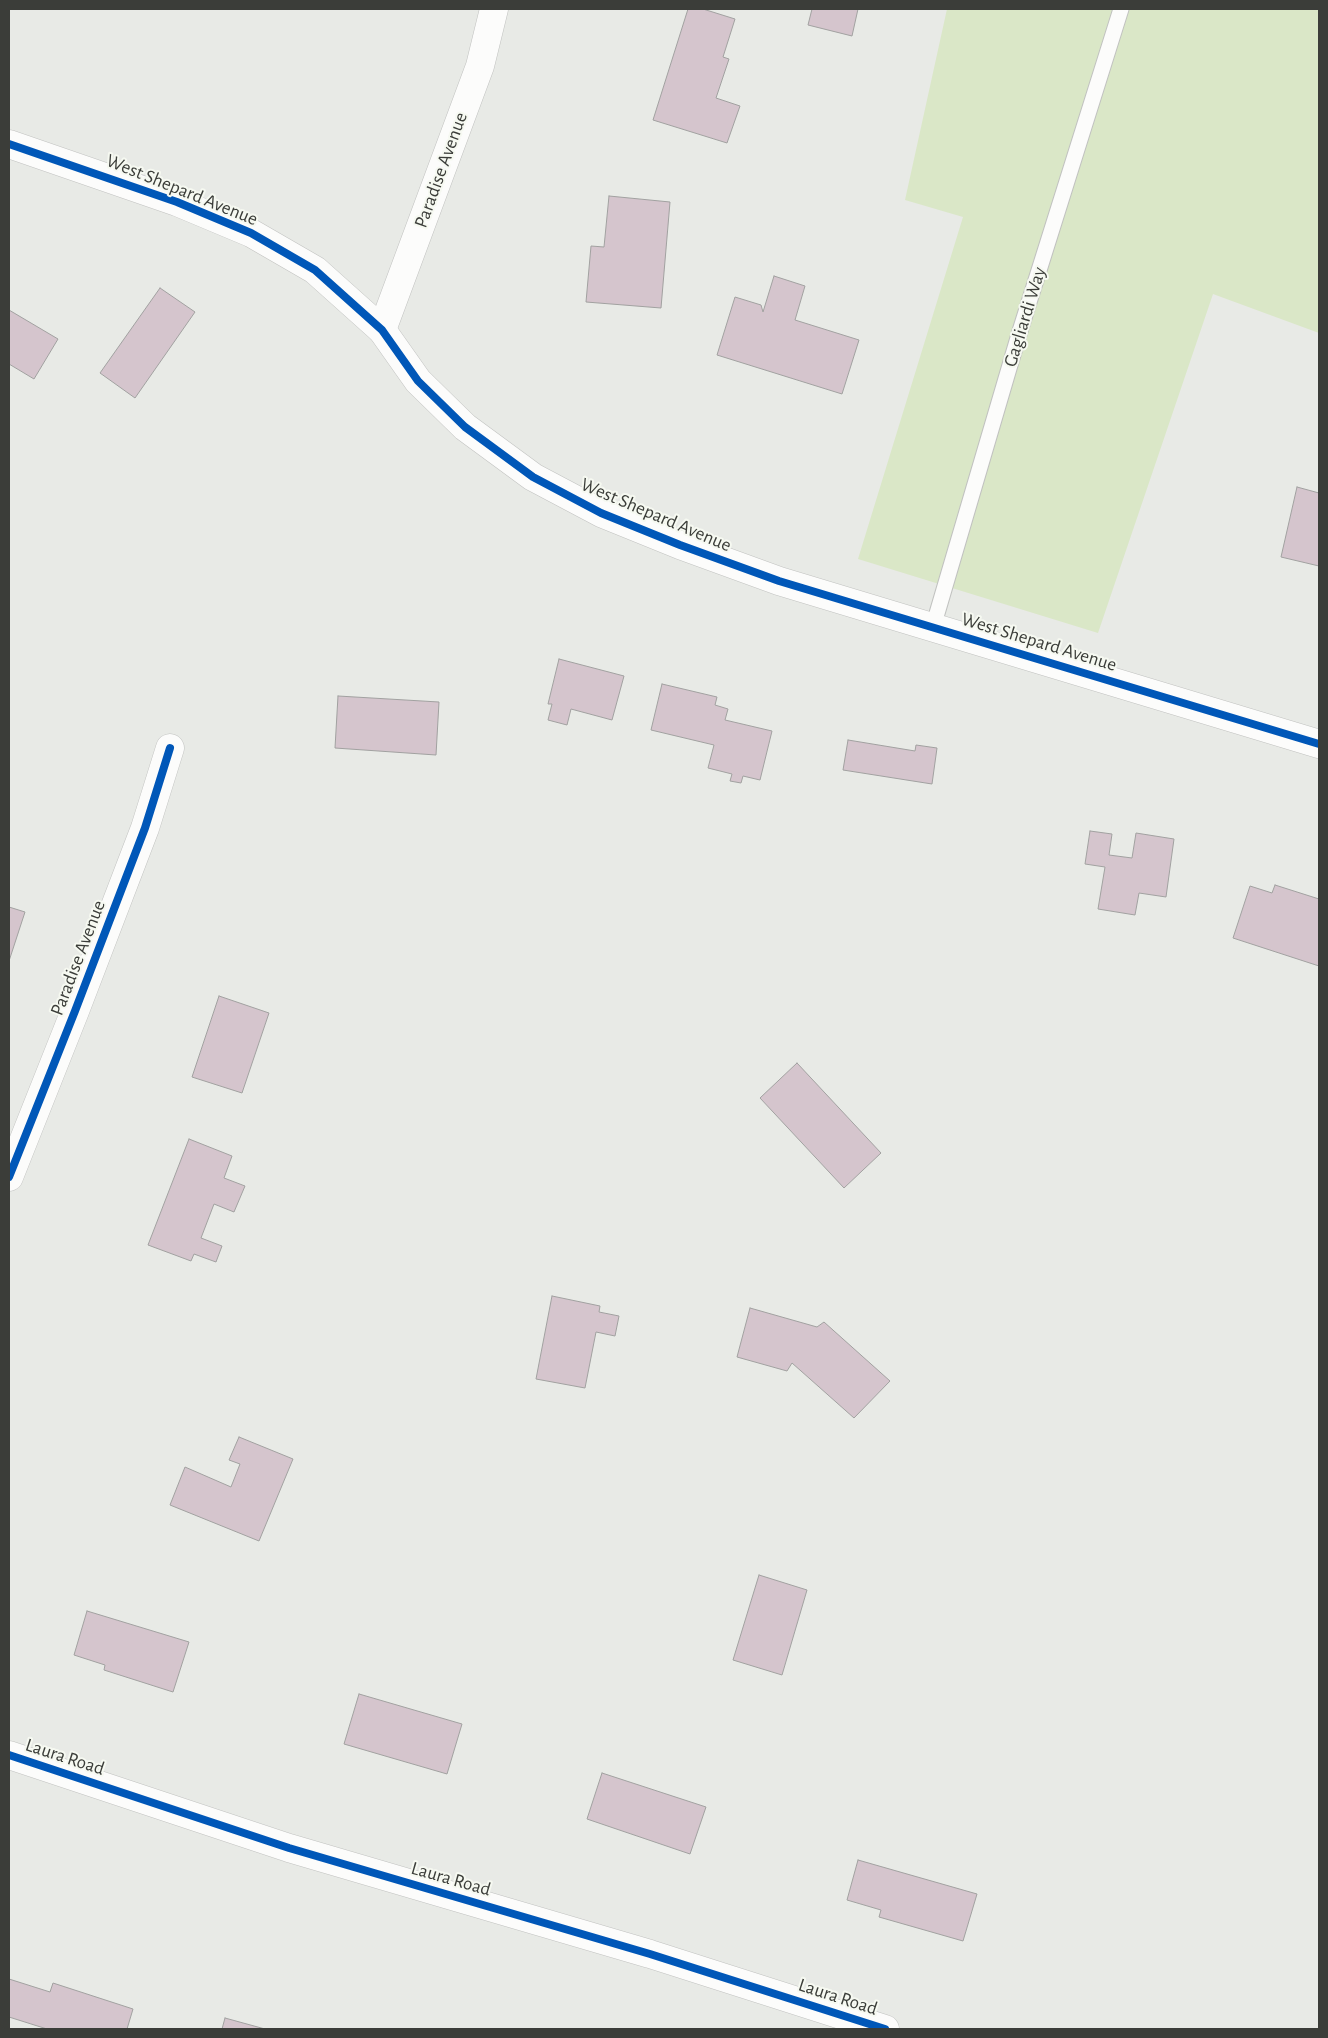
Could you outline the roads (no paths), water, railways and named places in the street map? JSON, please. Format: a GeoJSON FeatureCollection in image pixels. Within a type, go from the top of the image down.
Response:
{"type":"FeatureCollection","features":[{"type":"Feature","properties":{"kind":"street","name":"Paradise Avenue"},"geometry":{"type":"LineString","coordinates":[[382,330],[480,66],[494,9]]}},
{"type":"Feature","properties":{"kind":"street","name":"West Shepard Avenue"},"geometry":{"type":"LineString","coordinates":[[9,144],[177,202],[251,233],[315,270],[382,330],[418,381],[465,427],[533,477],[601,514],[680,546],[779,581],[1319,744]]}},
{"type":"Feature","properties":{"kind":"street","name":"Paradise Avenue"},"geometry":{"type":"LineString","coordinates":[[9,1177],[145,828],[170,748]]}},
{"type":"Feature","properties":{"kind":"street","name":"Laura Road"},"geometry":{"type":"LineString","coordinates":[[9,1755],[289,1848],[650,1954],[885,2029]]}},
{"type":"Feature","properties":{"kind":"lane","name":"Gagliardi Way"},"geometry":{"type":"LineString","coordinates":[[933,627],[1017,340],[1121,9]]}}]}
